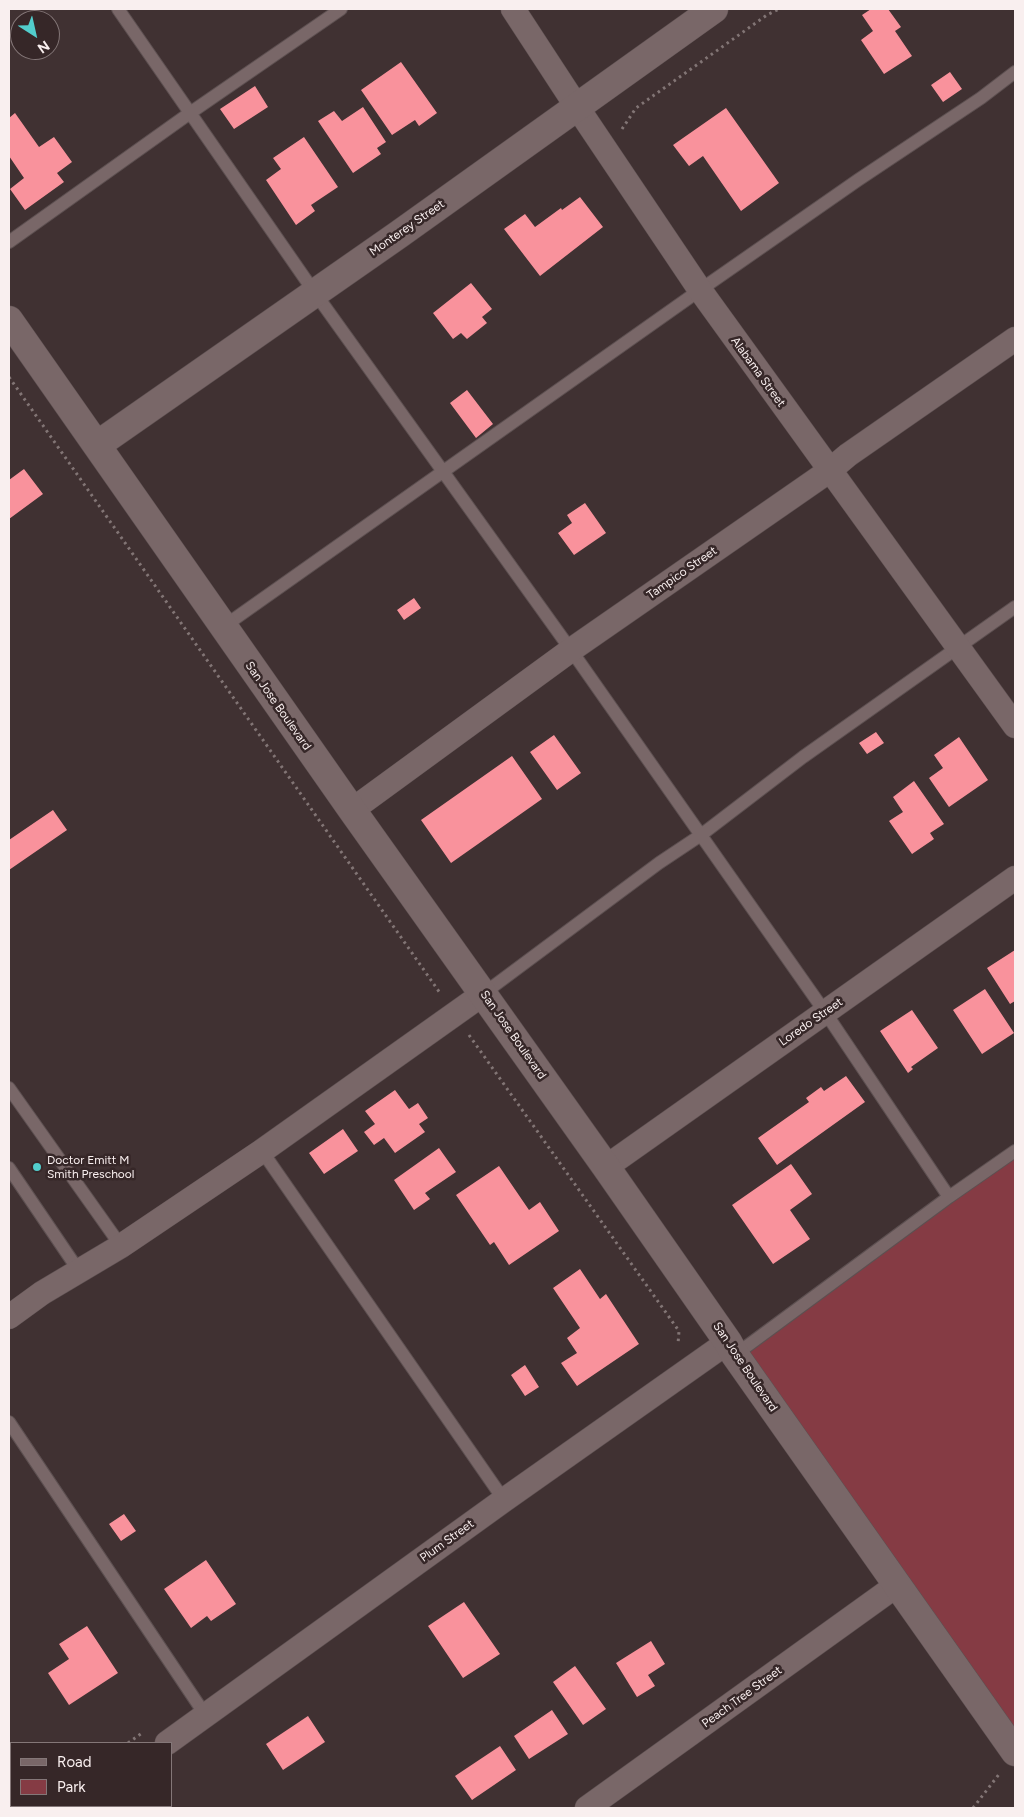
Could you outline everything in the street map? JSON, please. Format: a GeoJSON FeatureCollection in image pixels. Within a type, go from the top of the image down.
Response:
{"type":"FeatureCollection","features":[{"type":"Feature","properties":{"kind":"street","name":"Alabama Street"},"geometry":{"type":"LineString","coordinates":[[514,9],[577,107],[700,290],[1015,726]]}},
{"type":"Feature","properties":{"kind":"street","name":"Monterey Street"},"geometry":{"type":"LineString","coordinates":[[97,445],[315,293],[714,9]]}},
{"type":"Feature","properties":{"kind":"street","name":"San Jose Boulevard"},"geometry":{"type":"LineString","coordinates":[[9,320],[223,627],[606,1167],[897,1585],[1011,1761]]}},
{"type":"Feature","properties":{"kind":"street","name":"Tampico Street"},"geometry":{"type":"LineString","coordinates":[[352,810],[571,650],[1015,339]]}},
{"type":"Feature","properties":{"kind":"street","name":"Loredo Street"},"geometry":{"type":"LineString","coordinates":[[606,1167],[1015,878]]}},
{"type":"Feature","properties":{"kind":"street"},"geometry":{"type":"LineString","coordinates":[[9,1317],[79,1270],[121,1246],[262,1151],[483,994]]}},
{"type":"Feature","properties":{"kind":"street","name":"Plum Street"},"geometry":{"type":"LineString","coordinates":[[168,1742],[504,1500],[731,1348]]}},
{"type":"Feature","properties":{"kind":"street","name":"Peach Tree Street"},"geometry":{"type":"LineString","coordinates":[[587,1808],[897,1585]]}},
{"type":"Feature","properties":{"kind":"lane"},"geometry":{"type":"LineString","coordinates":[[118,9],[315,293],[571,650],[825,1012],[949,1196]]}},
{"type":"Feature","properties":{"kind":"lane"},"geometry":{"type":"LineString","coordinates":[[9,242],[190,113],[341,9]]}},
{"type":"Feature","properties":{"kind":"lane"},"geometry":{"type":"LineString","coordinates":[[223,627],[700,290],[858,180],[981,98],[1015,72]]}},
{"type":"Feature","properties":{"kind":"lane"},"geometry":{"type":"LineString","coordinates":[[483,994],[659,863],[701,835],[803,757],[1015,607]]}},
{"type":"Feature","properties":{"kind":"lane"},"geometry":{"type":"LineString","coordinates":[[9,1088],[121,1246]]}},
{"type":"Feature","properties":{"kind":"lane"},"geometry":{"type":"LineString","coordinates":[[262,1151],[504,1500]]}},
{"type":"Feature","properties":{"kind":"lane"},"geometry":{"type":"LineString","coordinates":[[731,1348],[1015,1151]]}},
{"type":"Feature","properties":{"kind":"lane"},"geometry":{"type":"LineString","coordinates":[[9,1168],[79,1270]]}},
{"type":"Feature","properties":{"kind":"lane"},"geometry":{"type":"LineString","coordinates":[[9,1422],[206,1716]]}},
{"type":"Feature","properties":{"kind":"path"},"geometry":{"type":"LineString","coordinates":[[622,130],[636,108],[767,15],[779,9]]}},
{"type":"Feature","properties":{"kind":"path"},"geometry":{"type":"LineString","coordinates":[[973,1808],[1011,1761]]}},
{"type":"Feature","properties":{"kind":"green space"},"geometry":{"type":"Polygon","coordinates":[[[1015,1151],[1015,1751],[735,1355],[1015,1151]]]}},
{"type":"Feature","properties":{"kind":"building"},"geometry":{"type":"Polygon","coordinates":[[[871,9],[888,9],[901,27],[895,31],[912,56],[884,74],[861,40],[873,31],[862,15],[871,9]]]}},
{"type":"Feature","properties":{"kind":"building"},"geometry":{"type":"Polygon","coordinates":[[[401,62],[437,113],[419,126],[415,120],[392,135],[361,90],[401,62]]]}},
{"type":"Feature","properties":{"kind":"building"},"geometry":{"type":"Polygon","coordinates":[[[950,72],[962,89],[943,102],[931,85],[950,72]]]}},
{"type":"Feature","properties":{"kind":"building"},"geometry":{"type":"Polygon","coordinates":[[[255,86],[268,107],[234,129],[220,109],[255,86]]]}},
{"type":"Feature","properties":{"kind":"building"},"geometry":{"type":"Polygon","coordinates":[[[363,107],[386,142],[377,148],[381,154],[353,173],[318,121],[334,111],[342,121],[363,107]]]}},
{"type":"Feature","properties":{"kind":"building"},"geometry":{"type":"Polygon","coordinates":[[[726,108],[779,183],[741,211],[703,156],[689,166],[673,145],[726,108]]]}},
{"type":"Feature","properties":{"kind":"building"},"geometry":{"type":"Polygon","coordinates":[[[15,113],[39,147],[54,137],[72,162],[57,173],[64,182],[25,210],[10,189],[24,178],[9,156],[9,118],[15,113]]]}},
{"type":"Feature","properties":{"kind":"building"},"geometry":{"type":"Polygon","coordinates":[[[304,137],[338,187],[311,205],[315,211],[296,225],[266,180],[281,169],[273,158],[304,137]]]}},
{"type":"Feature","properties":{"kind":"building"},"geometry":{"type":"Polygon","coordinates":[[[580,197],[603,227],[540,276],[504,229],[525,214],[535,227],[580,197]]]}},
{"type":"Feature","properties":{"kind":"building"},"geometry":{"type":"Polygon","coordinates":[[[471,283],[492,309],[482,317],[487,323],[467,339],[461,333],[453,339],[433,313],[471,283]]]}},
{"type":"Feature","properties":{"kind":"building"},"geometry":{"type":"Polygon","coordinates":[[[467,390],[493,424],[476,438],[450,403],[467,390]]]}},
{"type":"Feature","properties":{"kind":"building"},"geometry":{"type":"Polygon","coordinates":[[[24,469],[43,494],[9,519],[9,480],[24,469]]]}},
{"type":"Feature","properties":{"kind":"building"},"geometry":{"type":"Polygon","coordinates":[[[585,503],[606,533],[574,555],[558,533],[572,523],[567,515],[585,503]]]}},
{"type":"Feature","properties":{"kind":"building"},"geometry":{"type":"Polygon","coordinates":[[[414,598],[421,608],[404,620],[397,610],[414,598]]]}},
{"type":"Feature","properties":{"kind":"building"},"geometry":{"type":"Polygon","coordinates":[[[876,732],[884,743],[867,754],[859,743],[876,732]]]}},
{"type":"Feature","properties":{"kind":"building"},"geometry":{"type":"Polygon","coordinates":[[[554,735],[581,773],[557,790],[530,752],[554,735]]]}},
{"type":"Feature","properties":{"kind":"building"},"geometry":{"type":"Polygon","coordinates":[[[959,737],[988,780],[949,807],[929,778],[943,768],[934,755],[959,737]]]}},
{"type":"Feature","properties":{"kind":"building"},"geometry":{"type":"Polygon","coordinates":[[[512,756],[542,799],[451,863],[421,820],[512,756]]]}},
{"type":"Feature","properties":{"kind":"building"},"geometry":{"type":"Polygon","coordinates":[[[914,781],[944,824],[930,833],[934,839],[912,854],[889,821],[903,812],[893,797],[914,781]]]}},
{"type":"Feature","properties":{"kind":"building"},"geometry":{"type":"Polygon","coordinates":[[[53,810],[67,830],[9,870],[9,840],[53,810]]]}},
{"type":"Feature","properties":{"kind":"building"},"geometry":{"type":"Polygon","coordinates":[[[1015,950],[1015,1001],[1010,1004],[987,968],[1015,950]]]}},
{"type":"Feature","properties":{"kind":"building"},"geometry":{"type":"Polygon","coordinates":[[[985,989],[1014,1033],[982,1054],[953,1010],[985,989]]]}},
{"type":"Feature","properties":{"kind":"building"},"geometry":{"type":"Polygon","coordinates":[[[912,1010],[938,1048],[911,1067],[913,1069],[908,1073],[880,1031],[912,1010]]]}},
{"type":"Feature","properties":{"kind":"building"},"geometry":{"type":"Polygon","coordinates":[[[846,1076],[865,1102],[777,1165],[758,1138],[809,1102],[806,1098],[821,1087],[824,1091],[846,1076]]]}},
{"type":"Feature","properties":{"kind":"building"},"geometry":{"type":"Polygon","coordinates":[[[395,1090],[409,1109],[418,1103],[428,1118],[419,1124],[425,1132],[395,1153],[384,1138],[374,1145],[364,1132],[375,1124],[365,1111],[395,1090]]]}},
{"type":"Feature","properties":{"kind":"building"},"geometry":{"type":"Polygon","coordinates":[[[343,1129],[358,1151],[324,1174],[309,1153],[343,1129]]]}},
{"type":"Feature","properties":{"kind":"building"},"geometry":{"type":"Polygon","coordinates":[[[439,1148],[456,1172],[425,1193],[430,1199],[414,1210],[394,1180],[439,1148]]]}},
{"type":"Feature","properties":{"kind":"building"},"geometry":{"type":"Polygon","coordinates":[[[791,1164],[812,1194],[790,1210],[810,1239],[773,1264],[732,1205],[791,1164]]]}},
{"type":"Feature","properties":{"kind":"building"},"geometry":{"type":"Polygon","coordinates":[[[499,1166],[529,1210],[540,1202],[559,1231],[509,1265],[494,1242],[490,1245],[456,1195],[499,1166]]]}},
{"type":"Feature","properties":{"kind":"building"},"geometry":{"type":"Polygon","coordinates":[[[580,1269],[600,1299],[606,1294],[639,1344],[577,1386],[561,1363],[577,1353],[567,1338],[580,1328],[553,1288],[580,1269]]]}},
{"type":"Feature","properties":{"kind":"building"},"geometry":{"type":"Polygon","coordinates":[[[525,1365],[539,1387],[525,1396],[511,1375],[525,1365]]]}},
{"type":"Feature","properties":{"kind":"building"},"geometry":{"type":"Polygon","coordinates":[[[124,1514],[136,1531],[121,1541],[109,1524],[124,1514]]]}},
{"type":"Feature","properties":{"kind":"building"},"geometry":{"type":"Polygon","coordinates":[[[206,1560],[236,1604],[211,1621],[207,1616],[191,1628],[164,1589],[206,1560]]]}},
{"type":"Feature","properties":{"kind":"building"},"geometry":{"type":"Polygon","coordinates":[[[464,1602],[500,1654],[463,1678],[428,1626],[464,1602]]]}},
{"type":"Feature","properties":{"kind":"building"},"geometry":{"type":"Polygon","coordinates":[[[87,1626],[118,1673],[69,1705],[48,1673],[69,1659],[59,1644],[87,1626]]]}},
{"type":"Feature","properties":{"kind":"building"},"geometry":{"type":"Polygon","coordinates":[[[651,1641],[665,1664],[648,1675],[655,1686],[637,1697],[616,1663],[651,1641]]]}},
{"type":"Feature","properties":{"kind":"building"},"geometry":{"type":"Polygon","coordinates":[[[575,1666],[606,1709],[583,1725],[553,1682],[575,1666]]]}},
{"type":"Feature","properties":{"kind":"building"},"geometry":{"type":"Polygon","coordinates":[[[552,1710],[568,1734],[529,1759],[514,1736],[552,1710]]]}},
{"type":"Feature","properties":{"kind":"building"},"geometry":{"type":"Polygon","coordinates":[[[308,1716],[325,1742],[283,1770],[266,1744],[308,1716]]]}},
{"type":"Feature","properties":{"kind":"building"},"geometry":{"type":"Polygon","coordinates":[[[500,1746],[516,1770],[472,1800],[455,1776],[500,1746]]]}},
{"type":"Feature","properties":{"kind":"place","name":"Doctor Emitt M Smith Preschool"},"geometry":{"type":"Point","coordinates":[37,1167]}}]}
